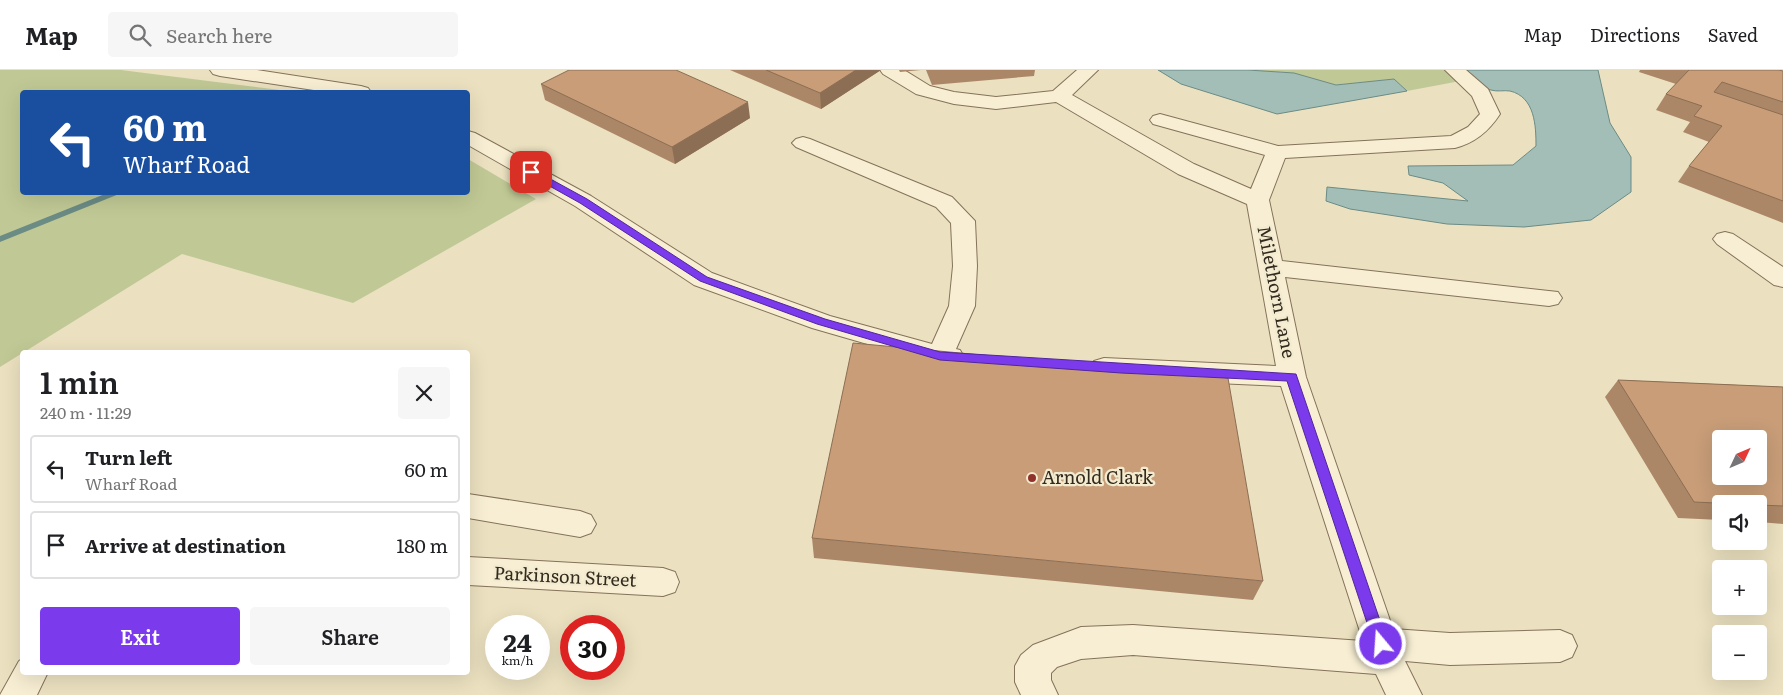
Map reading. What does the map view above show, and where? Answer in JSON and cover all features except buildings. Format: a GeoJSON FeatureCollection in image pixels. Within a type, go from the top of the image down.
{"type":"FeatureCollection","features":[{"type":"Feature","properties":{"kind":"street"},"geometry":{"type":"LineString","coordinates":[[220,70],[348,90]]}},
{"type":"Feature","properties":{"kind":"street"},"geometry":{"type":"LineString","coordinates":[[890,70],[923,90],[954,98],[996,103],[1060,96],[1088,70]]}},
{"type":"Feature","properties":{"kind":"street"},"geometry":{"type":"LineString","coordinates":[[1160,120],[1277,152],[1455,142],[1470,136],[1483,126],[1490,114],[1481,93],[1456,70]]}},
{"type":"Feature","properties":{"kind":"street"},"geometry":{"type":"LineString","coordinates":[[1060,96],[1186,169],[1258,200],[1277,152]]}},
{"type":"Feature","properties":{"kind":"street"},"geometry":{"type":"LineString","coordinates":[[470,138],[583,201],[703,279],[821,322],[940,356],[978,359]]}},
{"type":"Feature","properties":{"kind":"street"},"geometry":{"type":"LineString","coordinates":[[803,143],[944,202],[962,221],[965,266],[962,306],[940,356]]}},
{"type":"Feature","properties":{"kind":"street","name":"Milethorn Lane"},"geometry":{"type":"LineString","coordinates":[[1258,200],[1292,377],[1383,652],[1404,695]]}},
{"type":"Feature","properties":{"kind":"street"},"geometry":{"type":"LineString","coordinates":[[1725,239],[1783,279]]}},
{"type":"Feature","properties":{"kind":"street"},"geometry":{"type":"LineString","coordinates":[[1271,268],[1549,298]]}},
{"type":"Feature","properties":{"kind":"street"},"geometry":{"type":"LineString","coordinates":[[1083,366],[1292,377]]}},
{"type":"Feature","properties":{"kind":"street"},"geometry":{"type":"LineString","coordinates":[[470,506],[580,524]]}},
{"type":"Feature","properties":{"kind":"street","name":"Parkinson Street"},"geometry":{"type":"LineString","coordinates":[[470,571],[663,582]]}},
{"type":"Feature","properties":{"kind":"street"},"geometry":{"type":"LineString","coordinates":[[1040,695],[1033,682],[1033,666],[1045,656],[1081,643],[1133,640],[1383,652],[1560,646]]}},
{"type":"Feature","properties":{"kind":"street"},"geometry":{"type":"LineString","coordinates":[[18,695],[29,675]]}},
{"type":"Feature","properties":{"kind":"green space"},"geometry":{"type":"Polygon","coordinates":[[[0,70],[121,70],[280,90],[20,90],[20,195],[470,195],[470,160],[536,199],[353,303],[182,254],[27,350],[20,350],[20,355],[0,367],[0,70]]]}},
{"type":"Feature","properties":{"kind":"green space"},"geometry":{"type":"Polygon","coordinates":[[[1248,70],[1463,70],[1471,79],[1407,91],[1394,79],[1336,85],[1294,73],[1248,70]]]}},
{"type":"Feature","properties":{"kind":"water"},"geometry":{"type":"Polygon","coordinates":[[[1158,70],[1248,70],[1294,73],[1336,85],[1394,79],[1407,91],[1277,114],[1181,84],[1158,70]]]}},
{"type":"Feature","properties":{"kind":"water"},"geometry":{"type":"Polygon","coordinates":[[[1463,70],[1598,70],[1610,123],[1631,157],[1631,192],[1591,220],[1524,227],[1447,224],[1350,209],[1326,201],[1327,187],[1468,201],[1443,183],[1409,175],[1408,166],[1513,165],[1536,146],[1534,121],[1525,99],[1510,91],[1487,89],[1479,85],[1463,70]]]}},
{"type":"Feature","properties":{"kind":"waterway"},"geometry":{"type":"LineString","coordinates":[[0,239],[112,195]]}},
{"type":"Feature","properties":{"kind":"place","name":"Arnold Clark"},"geometry":{"type":"Point","coordinates":[1032,478]}},
{"type":"Feature","properties":{"kind":"route"},"geometry":{"type":"LineString","coordinates":[[531,172],[583,201],[703,279],[821,322],[940,356],[1121,369],[1292,377],[1381,644]]}}]}
